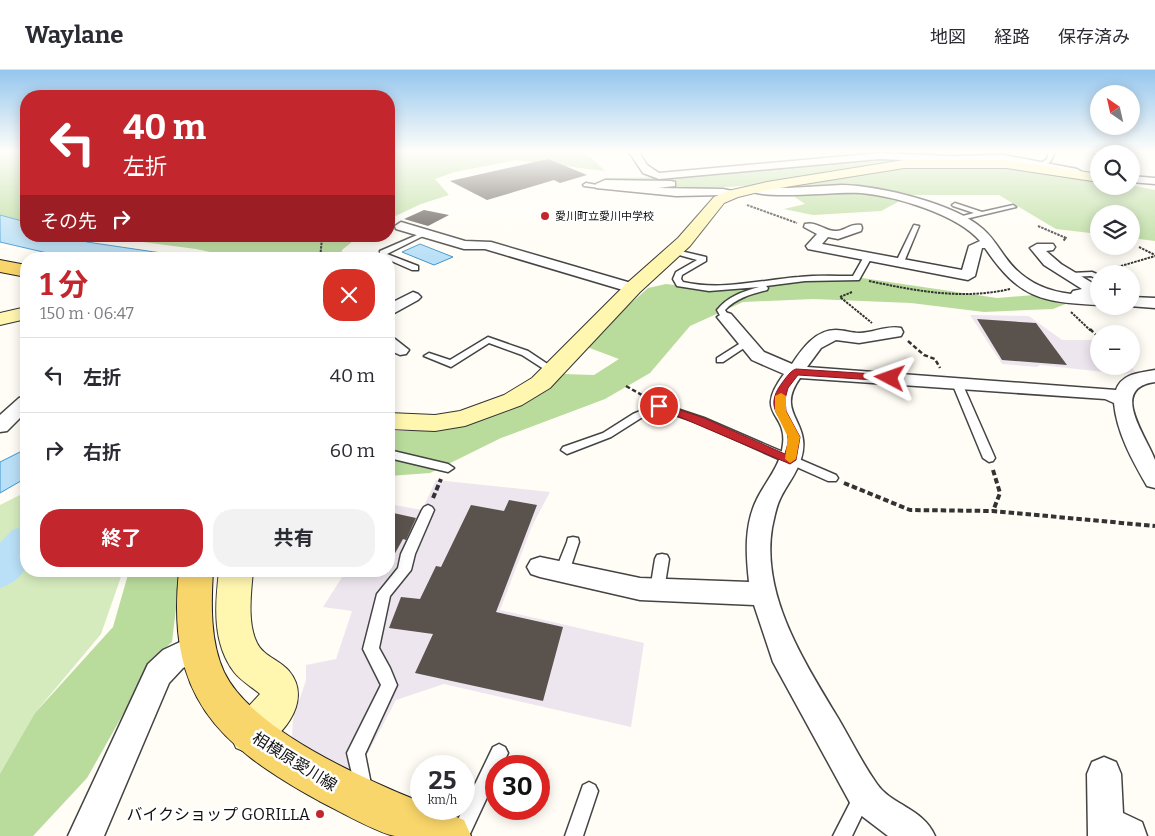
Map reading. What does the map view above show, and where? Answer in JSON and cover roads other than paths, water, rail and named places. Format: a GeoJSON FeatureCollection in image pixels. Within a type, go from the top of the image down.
{"type":"FeatureCollection","features":[{"type":"Feature","properties":{"kind":"main road","name":"相模原愛川線"},"geometry":{"type":"LineString","coordinates":[[195,577],[193,604],[197,647],[213,690],[250,734],[316,778],[366,803],[448,836]]}},
{"type":"Feature","properties":{"kind":"street"},"geometry":{"type":"LineString","coordinates":[[619,188],[676,193],[723,192],[733,194]]}},
{"type":"Feature","properties":{"kind":"street"},"geometry":{"type":"LineString","coordinates":[[395,421],[434,423],[465,418],[513,400],[541,383],[633,288],[675,251],[702,223],[720,200],[753,188],[774,192],[832,188]]}},
{"type":"Feature","properties":{"kind":"street"},"geometry":{"type":"LineString","coordinates":[[852,188],[870,189],[892,194],[957,219],[972,227],[989,242],[1006,268],[1026,286],[1041,294],[1052,297],[1090,299]]}},
{"type":"Feature","properties":{"kind":"street"},"geometry":{"type":"LineString","coordinates":[[402,226],[464,245],[486,245],[633,288]]}},
{"type":"Feature","properties":{"kind":"street"},"geometry":{"type":"LineString","coordinates":[[810,228],[838,235],[856,228]]}},
{"type":"Feature","properties":{"kind":"street"},"geometry":{"type":"LineString","coordinates":[[825,232],[813,246],[870,255],[968,276],[976,246],[989,242]]}},
{"type":"Feature","properties":{"kind":"street"},"geometry":{"type":"LineString","coordinates":[[1048,247],[1038,248],[1042,258],[1095,292],[1052,297]]}},
{"type":"Feature","properties":{"kind":"street"},"geometry":{"type":"LineString","coordinates":[[395,308],[413,297]]}},
{"type":"Feature","properties":{"kind":"street"},"geometry":{"type":"LineString","coordinates":[[1140,302],[1155,303]]}},
{"type":"Feature","properties":{"kind":"street"},"geometry":{"type":"LineString","coordinates":[[0,319],[20,314]]}},
{"type":"Feature","properties":{"kind":"street"},"geometry":{"type":"LineString","coordinates":[[725,317],[758,356],[796,372],[1108,394],[1123,400]]}},
{"type":"Feature","properties":{"kind":"street"},"geometry":{"type":"LineString","coordinates":[[891,333],[859,338],[834,335],[815,344],[783,388],[780,399],[780,411],[794,437],[790,460],[767,501],[760,529],[758,553],[764,594],[783,653],[866,798],[917,836]]}},
{"type":"Feature","properties":{"kind":"street"},"geometry":{"type":"LineString","coordinates":[[1155,376],[1142,376],[1128,382],[1123,400],[1128,425],[1155,480]]}},
{"type":"Feature","properties":{"kind":"street"},"geometry":{"type":"LineString","coordinates":[[0,426],[20,408]]}},
{"type":"Feature","properties":{"kind":"street"},"geometry":{"type":"LineString","coordinates":[[551,569],[640,590],[764,594]]}},
{"type":"Feature","properties":{"kind":"street"},"geometry":{"type":"LineString","coordinates":[[236,577],[234,613],[239,645],[244,656],[261,673],[275,682],[280,690],[279,699],[272,714],[250,734]]}},
{"type":"Feature","properties":{"kind":"street"},"geometry":{"type":"LineString","coordinates":[[86,836],[158,674],[173,659],[197,647]]}},
{"type":"Feature","properties":{"kind":"street"},"geometry":{"type":"LineString","coordinates":[[1104,774],[1114,832]]}},
{"type":"Feature","properties":{"kind":"lane"},"geometry":{"type":"LineString","coordinates":[[955,205],[980,214]]}},
{"type":"Feature","properties":{"kind":"lane"},"geometry":{"type":"LineString","coordinates":[[957,219],[1013,207]]}},
{"type":"Feature","properties":{"kind":"lane"},"geometry":{"type":"LineString","coordinates":[[900,262],[916,226]]}},
{"type":"Feature","properties":{"kind":"lane"},"geometry":{"type":"LineString","coordinates":[[385,252],[426,233]]}},
{"type":"Feature","properties":{"kind":"lane"},"geometry":{"type":"LineString","coordinates":[[675,251],[703,259],[679,274],[680,284],[718,288],[819,277],[856,278],[870,255]]}},
{"type":"Feature","properties":{"kind":"lane"},"geometry":{"type":"LineString","coordinates":[[395,260],[415,268]]}},
{"type":"Feature","properties":{"kind":"lane"},"geometry":{"type":"LineString","coordinates":[[1071,275],[1090,276]]}},
{"type":"Feature","properties":{"kind":"lane"},"geometry":{"type":"LineString","coordinates":[[725,317],[721,310],[727,302],[776,282]]}},
{"type":"Feature","properties":{"kind":"lane"},"geometry":{"type":"LineString","coordinates":[[429,356],[451,366],[488,340],[525,353],[553,371]]}},
{"type":"Feature","properties":{"kind":"lane"},"geometry":{"type":"LineString","coordinates":[[720,360],[746,342]]}},
{"type":"Feature","properties":{"kind":"lane"},"geometry":{"type":"LineString","coordinates":[[952,383],[989,458]]}},
{"type":"Feature","properties":{"kind":"lane"},"geometry":{"type":"LineString","coordinates":[[567,450],[607,435],[637,416],[659,406],[700,420],[832,478]]}},
{"type":"Feature","properties":{"kind":"lane"},"geometry":{"type":"LineString","coordinates":[[395,455],[448,468]]}},
{"type":"Feature","properties":{"kind":"lane"},"geometry":{"type":"LineString","coordinates":[[366,803],[356,753],[389,685],[385,673],[371,649],[374,628],[384,594],[404,570],[408,554],[428,510]]}},
{"type":"Feature","properties":{"kind":"lane"},"geometry":{"type":"LineString","coordinates":[[551,569],[573,542]]}},
{"type":"Feature","properties":{"kind":"lane"},"geometry":{"type":"LineString","coordinates":[[657,590],[662,559]]}},
{"type":"Feature","properties":{"kind":"lane"},"geometry":{"type":"LineString","coordinates":[[459,836],[499,753]]}},
{"type":"Feature","properties":{"kind":"lane"},"geometry":{"type":"LineString","coordinates":[[574,836],[589,791]]}},
{"type":"Feature","properties":{"kind":"lane"},"geometry":{"type":"LineString","coordinates":[[842,836],[859,803],[866,798]]}},
{"type":"Feature","properties":{"kind":"water"},"geometry":{"type":"Polygon","coordinates":[[[0,215],[20,220],[20,242],[87,242],[155,252],[43,252],[0,242],[0,215]]]}},
{"type":"Feature","properties":{"kind":"water"},"geometry":{"type":"Polygon","coordinates":[[[420,244],[453,257],[434,265],[402,252],[420,244]]]}},
{"type":"Feature","properties":{"kind":"water"},"geometry":{"type":"Polygon","coordinates":[[[20,452],[20,481],[0,493],[0,462],[20,452]]]}},
{"type":"Feature","properties":{"kind":"waterway"},"geometry":{"type":"LineString","coordinates":[[0,571],[20,548]]}},
{"type":"Feature","properties":{"kind":"place","name":"愛川町立愛川中学校"},"geometry":{"type":"Point","coordinates":[545,216]}},
{"type":"Feature","properties":{"kind":"place","name":"バイクショップ GORILLA"},"geometry":{"type":"Point","coordinates":[320,814]}}]}
